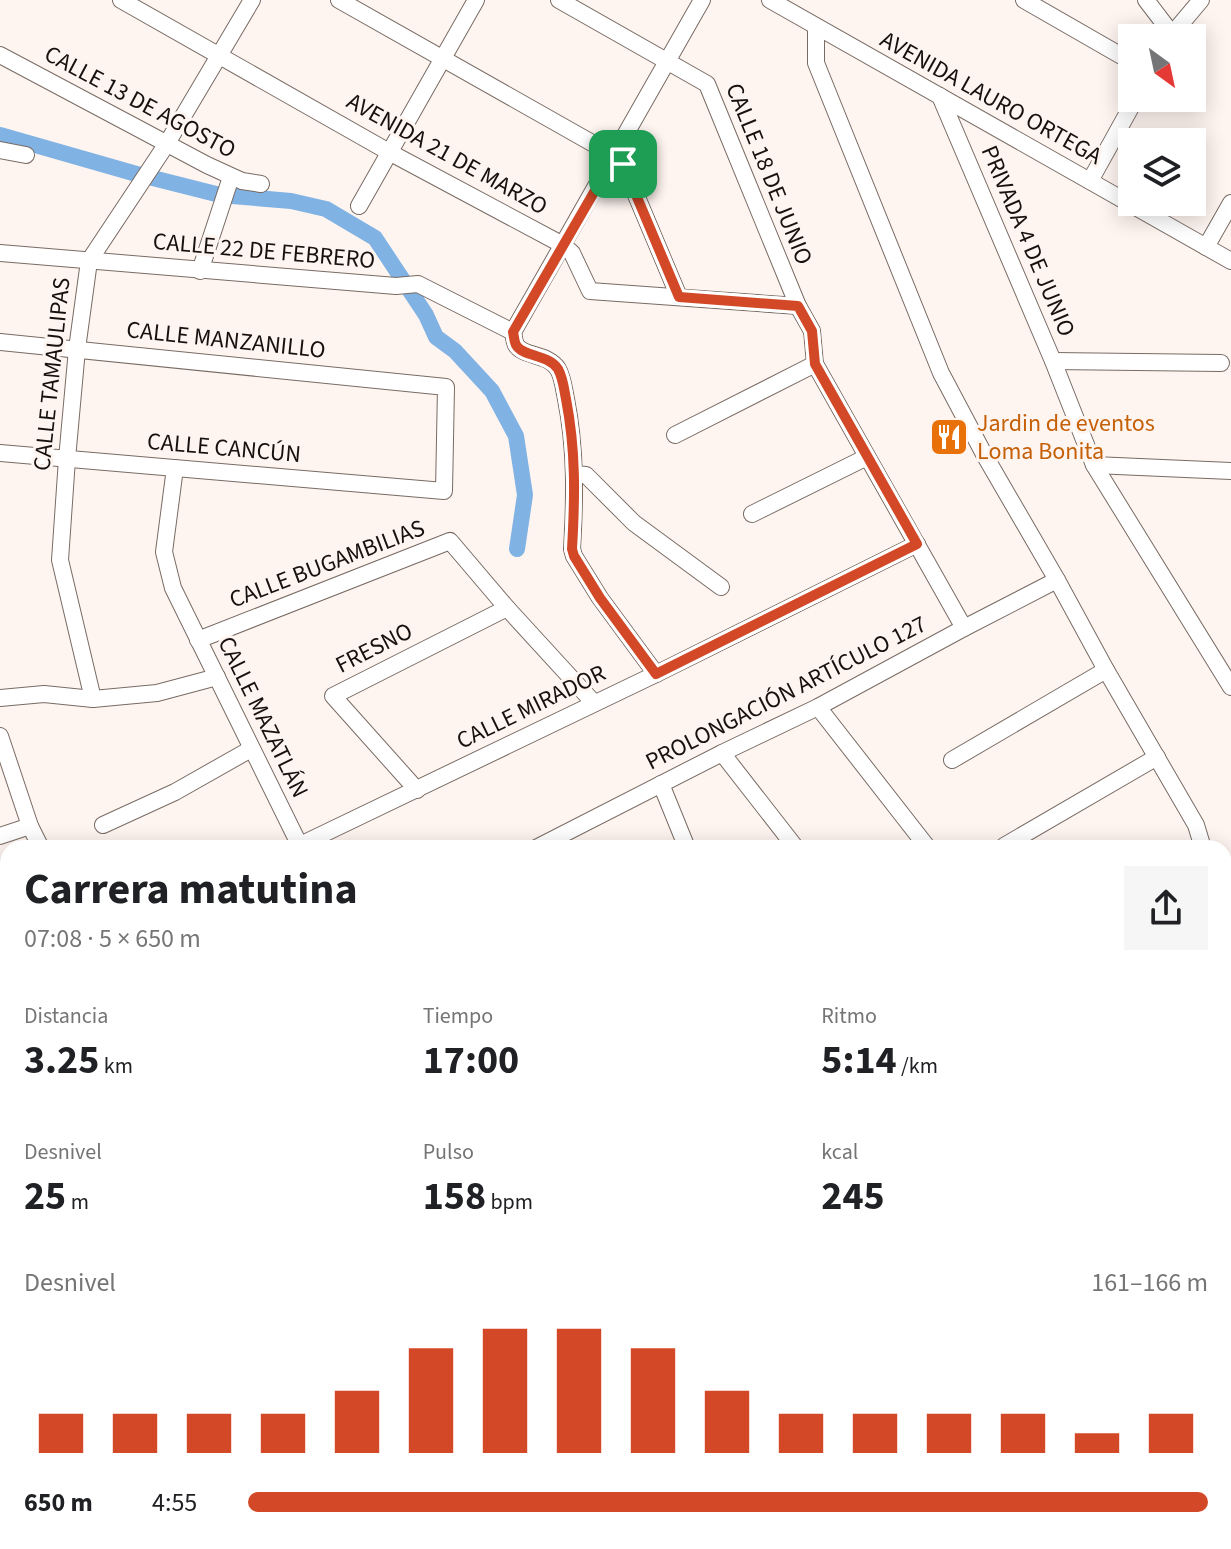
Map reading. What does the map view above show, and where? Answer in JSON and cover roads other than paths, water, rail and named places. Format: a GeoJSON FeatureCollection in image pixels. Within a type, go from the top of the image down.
{"type":"FeatureCollection","features":[{"type":"Feature","properties":{"kind":"street","name":"AVENIDA 21 DE MARZO"},"geometry":{"type":"LineString","coordinates":[[121,0],[389,152],[563,245],[572,253],[590,291],[798,306]]}},
{"type":"Feature","properties":{"kind":"street","name":"CALLE TAMAULIPAS"},"geometry":{"type":"LineString","coordinates":[[93,699],[60,560],[77,349],[89,261],[166,145],[252,0]]}},
{"type":"Feature","properties":{"kind":"street"},"geometry":{"type":"LineString","coordinates":[[339,0],[615,156],[623,164],[679,297]]}},
{"type":"Feature","properties":{"kind":"street"},"geometry":{"type":"LineString","coordinates":[[359,206],[476,0]]}},
{"type":"Feature","properties":{"kind":"street","name":"CALLE 18 DE JUNIO"},"geometry":{"type":"LineString","coordinates":[[559,0],[707,84],[798,306],[812,331],[815,364]]}},
{"type":"Feature","properties":{"kind":"street"},"geometry":{"type":"LineString","coordinates":[[513,332],[702,0]]}},
{"type":"Feature","properties":{"kind":"street","name":"AVENIDA LAURO ORTEGA"},"geometry":{"type":"LineString","coordinates":[[770,0],[1231,261]]}},
{"type":"Feature","properties":{"kind":"street"},"geometry":{"type":"LineString","coordinates":[[1024,0],[1118,54]]}},
{"type":"Feature","properties":{"kind":"street"},"geometry":{"type":"LineString","coordinates":[[1146,0],[1162,24]]}},
{"type":"Feature","properties":{"kind":"street"},"geometry":{"type":"LineString","coordinates":[[1180,24],[1199,2]]}},
{"type":"Feature","properties":{"kind":"street"},"geometry":{"type":"LineString","coordinates":[[816,27],[816,63],[941,373],[985,456],[1196,825],[1201,840]]}},
{"type":"Feature","properties":{"kind":"street","name":"CALLE 13 DE AGOSTO"},"geometry":{"type":"LineString","coordinates":[[0,55],[166,145],[231,177],[261,184]]}},
{"type":"Feature","properties":{"kind":"street","name":"PRIVADA 4 DE JUNIO"},"geometry":{"type":"LineString","coordinates":[[940,96],[1094,465],[1230,681]]}},
{"type":"Feature","properties":{"kind":"street"},"geometry":{"type":"LineString","coordinates":[[1090,181],[1128,112]]}},
{"type":"Feature","properties":{"kind":"street"},"geometry":{"type":"LineString","coordinates":[[0,150],[26,155]]}},
{"type":"Feature","properties":{"kind":"street"},"geometry":{"type":"LineString","coordinates":[[200,271],[231,177]]}},
{"type":"Feature","properties":{"kind":"street"},"geometry":{"type":"LineString","coordinates":[[1206,247],[1231,203]]}},
{"type":"Feature","properties":{"kind":"street","name":"CALLE 22 DE FEBRERO"},"geometry":{"type":"LineString","coordinates":[[0,253],[396,286],[418,284],[513,332],[521,350],[548,359],[562,379],[571,425],[575,474],[574,556],[600,598],[656,674]]}},
{"type":"Feature","properties":{"kind":"street","name":"CALLE MANZANILLO"},"geometry":{"type":"LineString","coordinates":[[0,342],[446,387],[444,491]]}},
{"type":"Feature","properties":{"kind":"street"},"geometry":{"type":"LineString","coordinates":[[1053,361],[1221,363]]}},
{"type":"Feature","properties":{"kind":"street"},"geometry":{"type":"LineString","coordinates":[[675,435],[815,364],[964,628]]}},
{"type":"Feature","properties":{"kind":"street","name":"CALLE CANCÚN"},"geometry":{"type":"LineString","coordinates":[[0,453],[444,491]]}},
{"type":"Feature","properties":{"kind":"street"},"geometry":{"type":"LineString","coordinates":[[752,514],[867,457]]}},
{"type":"Feature","properties":{"kind":"street"},"geometry":{"type":"LineString","coordinates":[[1094,465],[1228,475]]}},
{"type":"Feature","properties":{"kind":"street","name":"CALLE MAZATLÁN"},"geometry":{"type":"LineString","coordinates":[[175,468],[164,552],[173,588],[295,840]]}},
{"type":"Feature","properties":{"kind":"street"},"geometry":{"type":"LineString","coordinates":[[575,474],[586,475],[634,523],[721,587]]}},
{"type":"Feature","properties":{"kind":"street","name":"CALLE BUGAMBILIAS"},"geometry":{"type":"LineString","coordinates":[[198,640],[450,541],[594,703]]}},
{"type":"Feature","properties":{"kind":"street","name":"CALLE MIRADOR"},"geometry":{"type":"LineString","coordinates":[[313,840],[917,544]]}},
{"type":"Feature","properties":{"kind":"street","name":"PROLONGACIÓN ARTÍCULO 127"},"geometry":{"type":"LineString","coordinates":[[552,840],[818,707],[1057,580]]}},
{"type":"Feature","properties":{"kind":"street","name":"FRESNO"},"geometry":{"type":"LineString","coordinates":[[417,790],[333,696],[507,608]]}},
{"type":"Feature","properties":{"kind":"street"},"geometry":{"type":"LineString","coordinates":[[952,760],[1106,670]]}},
{"type":"Feature","properties":{"kind":"street"},"geometry":{"type":"LineString","coordinates":[[0,698],[44,694],[93,699],[157,693],[217,677]]}},
{"type":"Feature","properties":{"kind":"street"},"geometry":{"type":"LineString","coordinates":[[818,707],[922,840]]}},
{"type":"Feature","properties":{"kind":"street"},"geometry":{"type":"LineString","coordinates":[[0,736],[37,840]]}},
{"type":"Feature","properties":{"kind":"street"},"geometry":{"type":"LineString","coordinates":[[103,825],[175,792],[251,749]]}},
{"type":"Feature","properties":{"kind":"street"},"geometry":{"type":"LineString","coordinates":[[722,753],[790,840]]}},
{"type":"Feature","properties":{"kind":"street"},"geometry":{"type":"LineString","coordinates":[[1014,840],[1157,757]]}},
{"type":"Feature","properties":{"kind":"street"},"geometry":{"type":"LineString","coordinates":[[661,784],[684,840]]}},
{"type":"Feature","properties":{"kind":"street"},"geometry":{"type":"LineString","coordinates":[[0,836],[30,826]]}},
{"type":"Feature","properties":{"kind":"waterway"},"geometry":{"type":"LineString","coordinates":[[0,135],[220,195],[291,201],[326,209],[375,238],[426,315],[436,337],[455,351],[492,391],[516,436],[525,495],[517,549]]}},
{"type":"Feature","properties":{"kind":"place","name":"Jardin de eventos Loma Bonita"},"geometry":{"type":"Point","coordinates":[949,437]}}]}
